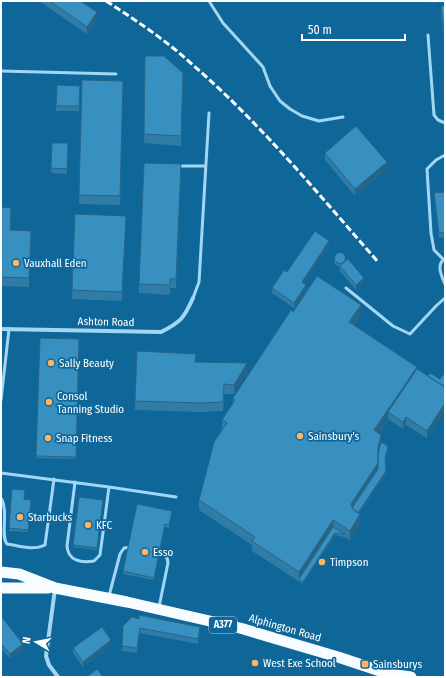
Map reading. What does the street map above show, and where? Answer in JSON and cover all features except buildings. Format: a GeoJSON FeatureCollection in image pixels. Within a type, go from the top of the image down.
{"type":"FeatureCollection","features":[{"type":"Feature","properties":{"kind":"highway","name":"Alphington Road"},"geometry":{"type":"LineString","coordinates":[[1,572],[18,574],[55,588],[240,628],[338,656],[391,675],[410,677]]}},
{"type":"Feature","properties":{"kind":"highway","name":"Alphington Road"},"geometry":{"type":"LineString","coordinates":[[1,588],[55,588]]}},
{"type":"Feature","properties":{"kind":"street","name":"Ashton Road"},"geometry":{"type":"LineString","coordinates":[[1,329],[161,332],[177,324],[193,298]]}},
{"type":"Feature","properties":{"kind":"street"},"geometry":{"type":"LineString","coordinates":[[55,588],[46,656],[49,665],[58,677]]}},
{"type":"Feature","properties":{"kind":"lane"},"geometry":{"type":"LineString","coordinates":[[209,1],[223,23],[263,67],[270,86],[280,101],[302,116],[319,121],[343,117]]}},
{"type":"Feature","properties":{"kind":"lane"},"geometry":{"type":"LineString","coordinates":[[428,35],[434,115],[438,120],[445,123]]}},
{"type":"Feature","properties":{"kind":"lane"},"geometry":{"type":"LineString","coordinates":[[1,71],[116,74]]}},
{"type":"Feature","properties":{"kind":"lane"},"geometry":{"type":"LineString","coordinates":[[193,298],[199,282],[209,113]]}},
{"type":"Feature","properties":{"kind":"lane"},"geometry":{"type":"LineString","coordinates":[[445,155],[436,160],[427,169],[431,233],[434,250],[444,259],[440,263],[439,269],[445,284]]}},
{"type":"Feature","properties":{"kind":"lane"},"geometry":{"type":"LineString","coordinates":[[177,166],[205,166]]}},
{"type":"Feature","properties":{"kind":"lane"},"geometry":{"type":"LineString","coordinates":[[346,288],[393,326],[410,334],[445,298]]}},
{"type":"Feature","properties":{"kind":"lane"},"geometry":{"type":"LineString","coordinates":[[1,400],[2,379],[9,329]]}},
{"type":"Feature","properties":{"kind":"lane"},"geometry":{"type":"LineString","coordinates":[[1,473],[54,479],[176,497]]}},
{"type":"Feature","properties":{"kind":"lane"},"geometry":{"type":"LineString","coordinates":[[1,498],[4,504],[1,535],[4,542],[7,544],[39,548],[45,545],[54,479]]}},
{"type":"Feature","properties":{"kind":"lane"},"geometry":{"type":"LineString","coordinates":[[75,482],[67,546],[68,552],[76,561],[94,561],[100,555],[109,487]]}},
{"type":"Feature","properties":{"kind":"lane"},"geometry":{"type":"LineString","coordinates":[[109,599],[121,551],[128,547],[139,548]]}},
{"type":"Feature","properties":{"kind":"lane"},"geometry":{"type":"LineString","coordinates":[[154,552],[166,555],[168,559],[158,610]]}},
{"type":"Feature","properties":{"kind":"railway"},"geometry":{"type":"LineString","coordinates":[[106,1],[184,57],[243,112],[290,162],[379,263]]}},
{"type":"Feature","properties":{"kind":"place","name":"Vauxhall Eden"},"geometry":{"type":"Point","coordinates":[16,263]}},
{"type":"Feature","properties":{"kind":"place","name":"Sally Beauty"},"geometry":{"type":"Point","coordinates":[51,363]}},
{"type":"Feature","properties":{"kind":"place","name":"Consol Tanning Studio"},"geometry":{"type":"Point","coordinates":[49,402]}},
{"type":"Feature","properties":{"kind":"place","name":"Sainsbury's"},"geometry":{"type":"Point","coordinates":[300,436]}},
{"type":"Feature","properties":{"kind":"place","name":"Snap Fitness"},"geometry":{"type":"Point","coordinates":[48,438]}},
{"type":"Feature","properties":{"kind":"place","name":"Starbucks"},"geometry":{"type":"Point","coordinates":[20,517]}},
{"type":"Feature","properties":{"kind":"place","name":"KFC"},"geometry":{"type":"Point","coordinates":[88,525]}},
{"type":"Feature","properties":{"kind":"place","name":"Esso"},"geometry":{"type":"Point","coordinates":[145,552]}},
{"type":"Feature","properties":{"kind":"place","name":"Timpson"},"geometry":{"type":"Point","coordinates":[322,562]}},
{"type":"Feature","properties":{"kind":"place","name":"West Exe School"},"geometry":{"type":"Point","coordinates":[255,663]}},
{"type":"Feature","properties":{"kind":"place","name":"Sainsburys"},"geometry":{"type":"Point","coordinates":[365,664]}}]}
